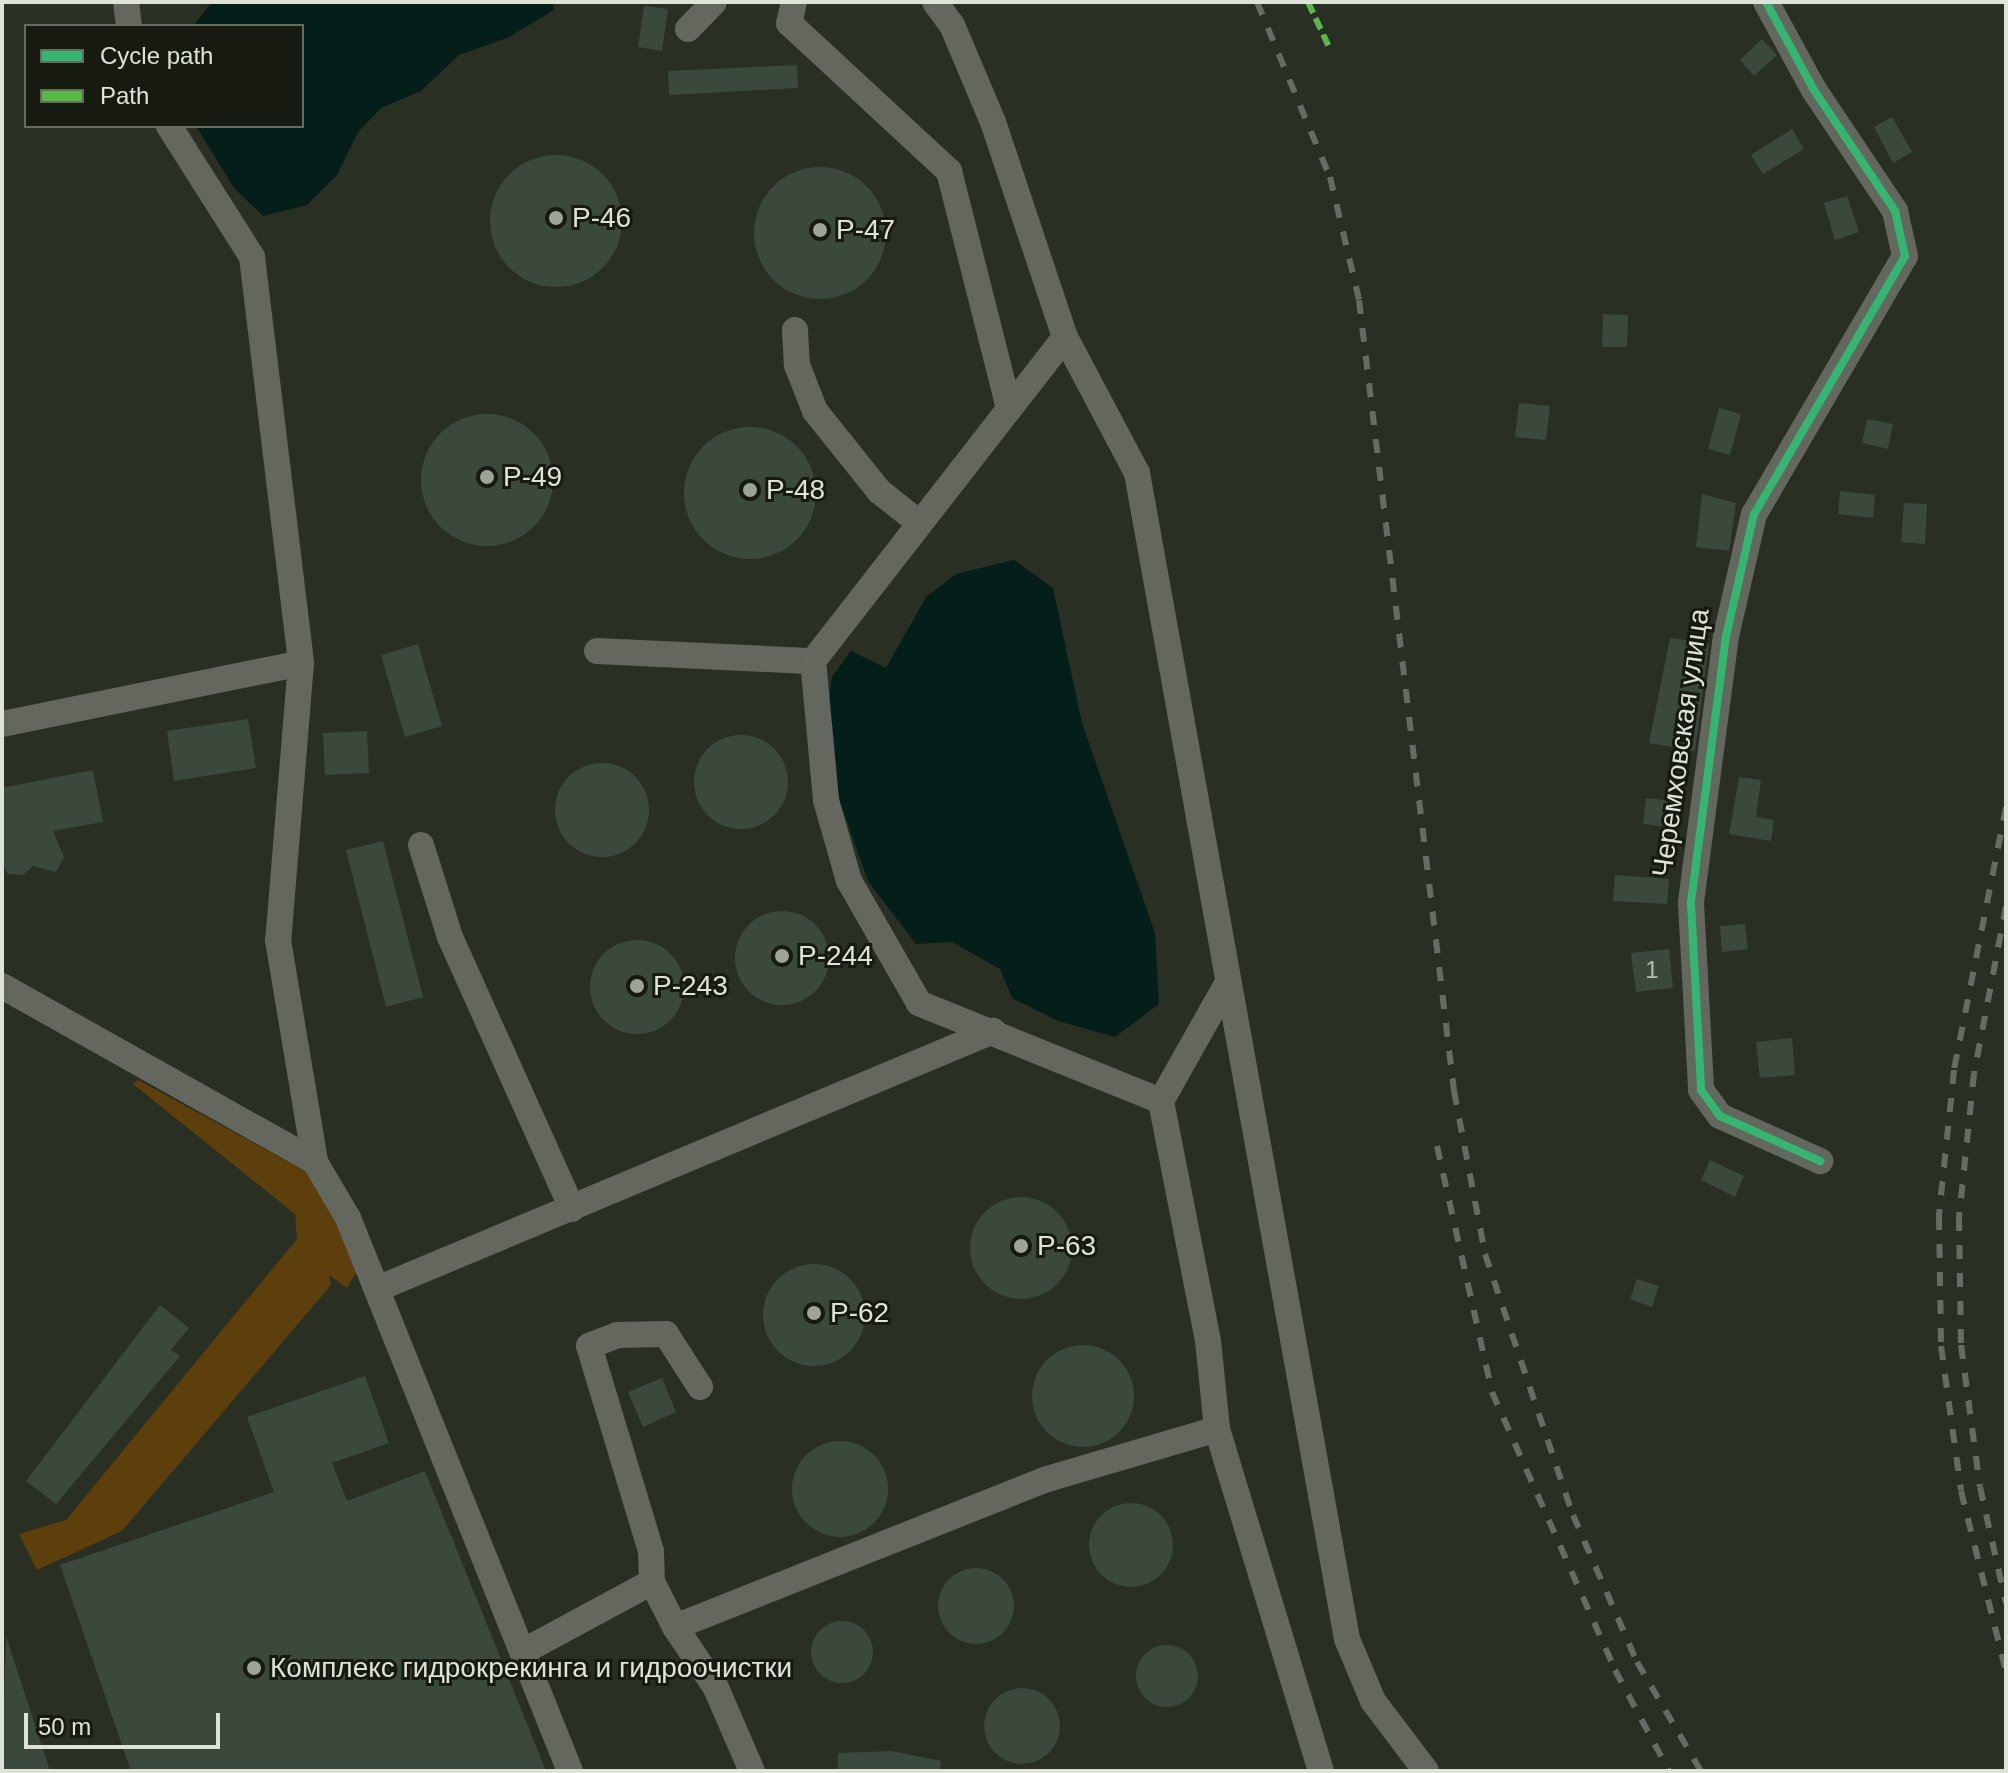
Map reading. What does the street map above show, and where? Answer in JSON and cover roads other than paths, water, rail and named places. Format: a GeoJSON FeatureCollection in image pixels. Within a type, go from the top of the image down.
{"type":"FeatureCollection","features":[{"type":"Feature","properties":{"kind":"street"},"geometry":{"type":"LineString","coordinates":[[126,2],[129,24]]}},
{"type":"Feature","properties":{"kind":"street"},"geometry":{"type":"LineString","coordinates":[[688,29],[714,2]]}},
{"type":"Feature","properties":{"kind":"street"},"geometry":{"type":"LineString","coordinates":[[794,2],[789,23],[949,171],[1009,408]]}},
{"type":"Feature","properties":{"kind":"street"},"geometry":{"type":"LineString","coordinates":[[935,2],[952,25],[993,122],[1065,337],[1137,473],[1347,1639],[1373,1701],[1426,1771]]}},
{"type":"Feature","properties":{"kind":"street","name":"Черемховская улица"},"geometry":{"type":"LineString","coordinates":[[1766,2],[1814,90],[1895,211],[1905,256],[1882,302],[1754,514],[1723,650],[1691,903],[1701,1090],[1720,1116],[1820,1161]]}},
{"type":"Feature","properties":{"kind":"street"},"geometry":{"type":"LineString","coordinates":[[170,128],[252,257],[301,663],[278,940],[315,1162],[348,1218],[526,1650],[570,1771]]}},
{"type":"Feature","properties":{"kind":"street"},"geometry":{"type":"LineString","coordinates":[[795,330],[797,365],[815,411],[879,491],[918,522]]}},
{"type":"Feature","properties":{"kind":"street"},"geometry":{"type":"LineString","coordinates":[[1065,337],[918,522],[813,661],[826,800],[849,881],[919,1003],[1161,1101]]}},
{"type":"Feature","properties":{"kind":"street"},"geometry":{"type":"LineString","coordinates":[[597,651],[813,661]]}},
{"type":"Feature","properties":{"kind":"street"},"geometry":{"type":"LineString","coordinates":[[2,724],[301,663]]}},
{"type":"Feature","properties":{"kind":"street"},"geometry":{"type":"LineString","coordinates":[[421,845],[450,937],[572,1209]]}},
{"type":"Feature","properties":{"kind":"street"},"geometry":{"type":"LineString","coordinates":[[1227,984],[1161,1101],[1208,1341],[1217,1429],[1321,1771]]}},
{"type":"Feature","properties":{"kind":"street"},"geometry":{"type":"LineString","coordinates":[[2,986],[315,1162]]}},
{"type":"Feature","properties":{"kind":"street"},"geometry":{"type":"LineString","coordinates":[[377,1289],[993,1031]]}},
{"type":"Feature","properties":{"kind":"street"},"geometry":{"type":"LineString","coordinates":[[700,1387],[666,1334],[617,1335],[589,1346],[651,1551],[652,1582],[675,1627],[716,1688],[752,1771]]}},
{"type":"Feature","properties":{"kind":"street"},"geometry":{"type":"LineString","coordinates":[[675,1627],[1044,1480],[1217,1429]]}},
{"type":"Feature","properties":{"kind":"street"},"geometry":{"type":"LineString","coordinates":[[526,1650],[652,1582]]}},
{"type":"Feature","properties":{"kind":"water"},"geometry":{"type":"Polygon","coordinates":[[[212,2],[553,2],[554,10],[507,38],[459,55],[421,91],[381,108],[358,132],[337,175],[307,205],[263,216],[234,188],[197,128],[304,128],[304,24],[195,24],[212,2]]]}},
{"type":"Feature","properties":{"kind":"water"},"geometry":{"type":"Polygon","coordinates":[[[1014,560],[1053,588],[1082,723],[1155,933],[1159,1004],[1115,1037],[1058,1021],[1012,998],[1000,969],[952,942],[916,944],[868,881],[840,802],[826,722],[832,677],[851,651],[886,668],[926,597],[956,574],[1014,560]]]}},
{"type":"Feature","properties":{"kind":"railway"},"geometry":{"type":"LineString","coordinates":[[1257,2],[1330,177],[1359,300],[1454,1091],[1485,1254],[1573,1515],[1637,1662],[1701,1771]]}},
{"type":"Feature","properties":{"kind":"railway"},"geometry":{"type":"LineString","coordinates":[[2006,807],[1954,1070],[1939,1216],[1941,1346],[1961,1491],[2006,1671]]}},
{"type":"Feature","properties":{"kind":"railway"},"geometry":{"type":"LineString","coordinates":[[2006,906],[1974,1073],[1959,1217],[1961,1345],[1980,1487],[2006,1603]]}},
{"type":"Feature","properties":{"kind":"railway"},"geometry":{"type":"LineString","coordinates":[[1437,1146],[1492,1392],[1615,1670],[1669,1771]]}},
{"type":"Feature","properties":{"kind":"place","name":"Р-46"},"geometry":{"type":"Point","coordinates":[556,218]}},
{"type":"Feature","properties":{"kind":"place","name":"Р-47"},"geometry":{"type":"Point","coordinates":[820,230]}},
{"type":"Feature","properties":{"kind":"place","name":"Р-49"},"geometry":{"type":"Point","coordinates":[487,477]}},
{"type":"Feature","properties":{"kind":"place","name":"Р-48"},"geometry":{"type":"Point","coordinates":[750,490]}},
{"type":"Feature","properties":{"kind":"place","name":"Р-244"},"geometry":{"type":"Point","coordinates":[782,956]}},
{"type":"Feature","properties":{"kind":"place","name":"Р-243"},"geometry":{"type":"Point","coordinates":[637,986]}},
{"type":"Feature","properties":{"kind":"place","name":"Р-63"},"geometry":{"type":"Point","coordinates":[1021,1246]}},
{"type":"Feature","properties":{"kind":"place","name":"Р-62"},"geometry":{"type":"Point","coordinates":[814,1313]}},
{"type":"Feature","properties":{"kind":"place","name":"Комплекс гидрокрекинга и гидроочистки"},"geometry":{"type":"Point","coordinates":[254,1668]}}]}
